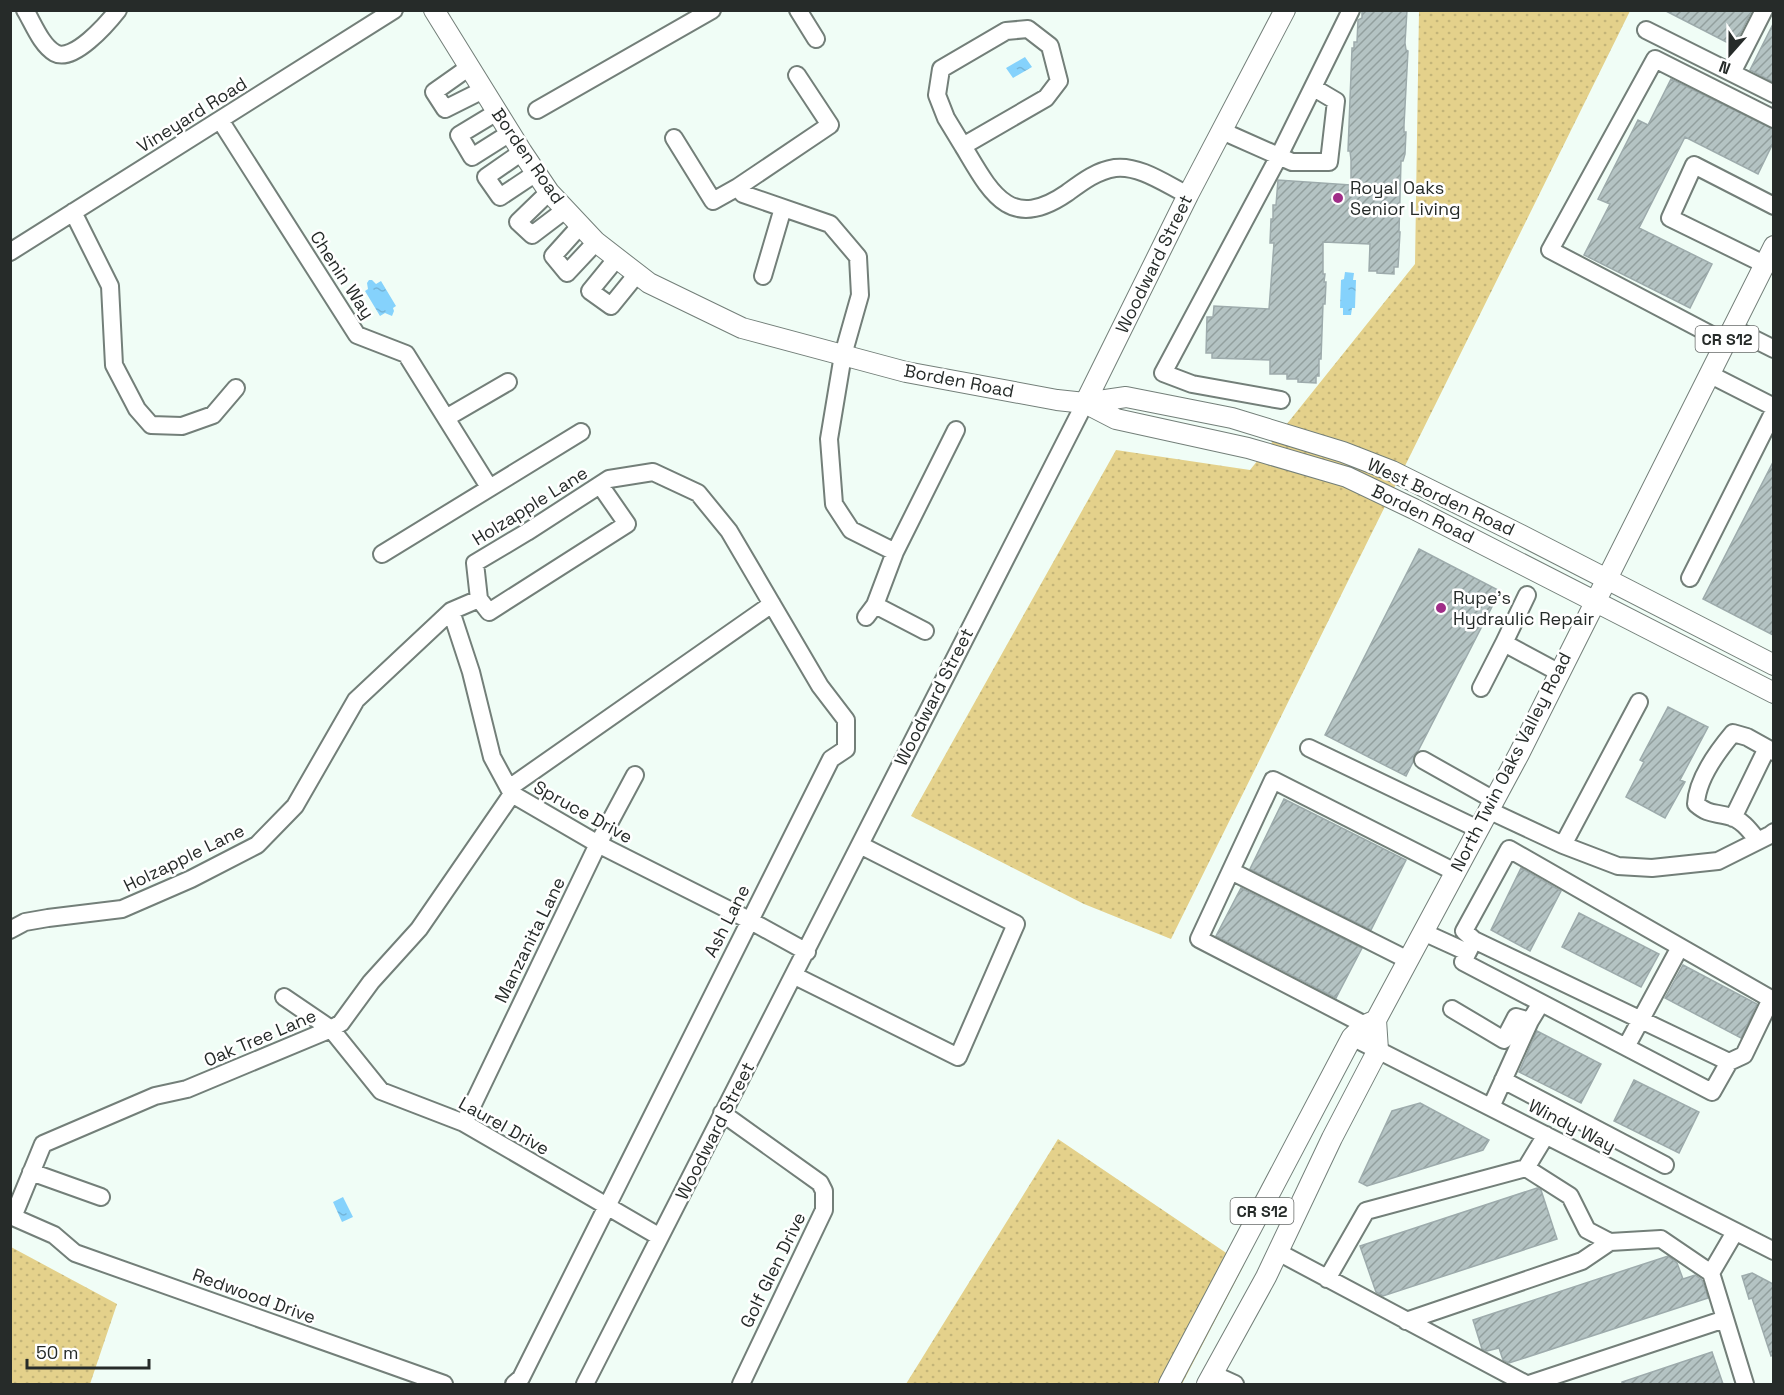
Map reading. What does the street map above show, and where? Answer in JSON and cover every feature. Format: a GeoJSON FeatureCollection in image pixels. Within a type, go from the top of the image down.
{"type":"FeatureCollection","features":[{"type":"Feature","properties":{"kind":"main road","name":"Borden Road"},"geometry":{"type":"LineString","coordinates":[[434,10],[468,68],[549,192],[596,242],[649,283],[742,328],[906,372],[1057,400],[1085,403],[1116,419],[1273,454],[1347,477],[1595,600]]}},
{"type":"Feature","properties":{"kind":"main road","name":"Woodward Street"},"geometry":{"type":"LineString","coordinates":[[1085,403],[1280,13]]}},
{"type":"Feature","properties":{"kind":"main road","name":"North Twin Oaks Valley Road"},"geometry":{"type":"LineString","coordinates":[[1170,1384],[1364,1027],[1408,960],[1491,805],[1773,246]]}},
{"type":"Feature","properties":{"kind":"main road","name":"West Borden Road"},"geometry":{"type":"LineString","coordinates":[[1085,403],[1126,397],[1232,418],[1343,452],[1392,471],[1606,578],[1773,666]]}},
{"type":"Feature","properties":{"kind":"main road"},"geometry":{"type":"LineString","coordinates":[[1595,600],[1773,693]]}},
{"type":"Feature","properties":{"kind":"main road"},"geometry":{"type":"LineString","coordinates":[[1364,1027],[1378,1050]]}},
{"type":"Feature","properties":{"kind":"main road","name":"CR S12"},"geometry":{"type":"LineString","coordinates":[[1210,1379],[1278,1252],[1332,1138],[1378,1050]]}},
{"type":"Feature","properties":{"kind":"street"},"geometry":{"type":"LineString","coordinates":[[24,10],[48,48],[57,54],[67,55],[100,32],[118,10]]}},
{"type":"Feature","properties":{"kind":"street","name":"Vineyard Road"},"geometry":{"type":"LineString","coordinates":[[10,252],[394,10]]}},
{"type":"Feature","properties":{"kind":"street"},"geometry":{"type":"LineString","coordinates":[[537,110],[712,10]]}},
{"type":"Feature","properties":{"kind":"street"},"geometry":{"type":"LineString","coordinates":[[798,10],[816,39]]}},
{"type":"Feature","properties":{"kind":"street"},"geometry":{"type":"LineString","coordinates":[[1281,400],[1192,384],[1163,373],[1279,156],[1351,10]]}},
{"type":"Feature","properties":{"kind":"street"},"geometry":{"type":"LineString","coordinates":[[1732,73],[1764,10]]}},
{"type":"Feature","properties":{"kind":"street"},"geometry":{"type":"LineString","coordinates":[[963,146],[1046,98],[1059,81],[1050,46],[1028,29],[1006,31],[940,69],[937,95],[946,118],[963,146],[990,190],[1004,202],[1017,207],[1039,208],[1049,205],[1094,174],[1117,168],[1138,170],[1188,195]]}},
{"type":"Feature","properties":{"kind":"street"},"geometry":{"type":"LineString","coordinates":[[1646,30],[1773,94]]}},
{"type":"Feature","properties":{"kind":"street"},"geometry":{"type":"LineString","coordinates":[[1773,119],[1655,59],[1550,250],[1729,335],[1773,349]]}},
{"type":"Feature","properties":{"kind":"street"},"geometry":{"type":"LineString","coordinates":[[468,68],[434,92],[445,109],[483,90]]}},
{"type":"Feature","properties":{"kind":"street"},"geometry":{"type":"LineString","coordinates":[[674,138],[714,201],[830,125],[797,75]]}},
{"type":"Feature","properties":{"kind":"street"},"geometry":{"type":"LineString","coordinates":[[1222,131],[1292,162],[1329,162],[1336,101],[1314,88]]}},
{"type":"Feature","properties":{"kind":"street"},"geometry":{"type":"LineString","coordinates":[[497,112],[459,135],[472,157],[510,133]]}},
{"type":"Feature","properties":{"kind":"street","name":"Chenin Way"},"geometry":{"type":"LineString","coordinates":[[220,120],[357,335],[406,354],[489,487]]}},
{"type":"Feature","properties":{"kind":"street"},"geometry":{"type":"LineString","coordinates":[[522,152],[486,177],[500,197],[536,173]]}},
{"type":"Feature","properties":{"kind":"street"},"geometry":{"type":"LineString","coordinates":[[1764,264],[1670,218],[1694,165],[1773,206]]}},
{"type":"Feature","properties":{"kind":"street"},"geometry":{"type":"LineString","coordinates":[[738,187],[743,194],[830,224],[858,257],[860,295],[843,355],[829,439],[834,504],[851,530],[895,552]]}},
{"type":"Feature","properties":{"kind":"street"},"geometry":{"type":"LineString","coordinates":[[549,192],[518,222],[532,235],[565,210]]}},
{"type":"Feature","properties":{"kind":"street"},"geometry":{"type":"LineString","coordinates":[[764,276],[783,208]]}},
{"type":"Feature","properties":{"kind":"street"},"geometry":{"type":"LineString","coordinates":[[73,212],[110,286],[114,365],[137,409],[151,425],[182,426],[213,414],[236,388]]}},
{"type":"Feature","properties":{"kind":"street"},"geometry":{"type":"LineString","coordinates":[[580,226],[553,256],[567,273],[596,242]]}},
{"type":"Feature","properties":{"kind":"street"},"geometry":{"type":"LineString","coordinates":[[617,258],[590,291],[611,306],[637,274]]}},
{"type":"Feature","properties":{"kind":"street"},"geometry":{"type":"LineString","coordinates":[[1689,578],[1773,409],[1709,374]]}},
{"type":"Feature","properties":{"kind":"street"},"geometry":{"type":"LineString","coordinates":[[446,418],[508,382]]}},
{"type":"Feature","properties":{"kind":"street","name":"Woodward Street"},"geometry":{"type":"LineString","coordinates":[[585,1384],[795,976],[1085,403]]}},
{"type":"Feature","properties":{"kind":"street"},"geometry":{"type":"LineString","coordinates":[[926,631],[870,611],[895,552],[956,430]]}},
{"type":"Feature","properties":{"kind":"street"},"geometry":{"type":"LineString","coordinates":[[382,554],[581,432]]}},
{"type":"Feature","properties":{"kind":"street","name":"Holzapple Lane"},"geometry":{"type":"LineString","coordinates":[[10,930],[26,922],[122,909],[191,879],[258,845],[295,806],[356,700],[452,611],[479,599],[475,563],[609,479],[653,472],[698,493]]}},
{"type":"Feature","properties":{"kind":"street"},"geometry":{"type":"LineString","coordinates":[[479,599],[489,612],[627,524],[600,485]]}},
{"type":"Feature","properties":{"kind":"street","name":"Ash Lane"},"geometry":{"type":"LineString","coordinates":[[514,1384],[520,1378],[608,1207],[831,759],[846,749],[846,720],[820,686],[729,531],[698,493]]}},
{"type":"Feature","properties":{"kind":"street"},"geometry":{"type":"LineString","coordinates":[[1481,688],[1527,595]]}},
{"type":"Feature","properties":{"kind":"street"},"geometry":{"type":"LineString","coordinates":[[511,791],[772,604]]}},
{"type":"Feature","properties":{"kind":"street","name":"Spruce Drive"},"geometry":{"type":"LineString","coordinates":[[452,611],[471,672],[492,757],[511,791],[598,844],[749,920],[807,952]]}},
{"type":"Feature","properties":{"kind":"street"},"geometry":{"type":"LineString","coordinates":[[1504,643],[1558,672]]}},
{"type":"Feature","properties":{"kind":"street"},"geometry":{"type":"LineString","coordinates":[[1563,845],[1639,702]]}},
{"type":"Feature","properties":{"kind":"street"},"geometry":{"type":"LineString","coordinates":[[1733,818],[1770,750],[1747,737],[1733,734],[1722,746],[1696,791],[1696,804],[1717,815],[1733,818],[1748,828],[1758,841]]}},
{"type":"Feature","properties":{"kind":"street"},"geometry":{"type":"LineString","coordinates":[[1309,748],[1478,829]]}},
{"type":"Feature","properties":{"kind":"street"},"geometry":{"type":"LineString","coordinates":[[1423,760],[1491,805],[1563,845],[1618,866],[1652,868],[1718,861],[1773,832]]}},
{"type":"Feature","properties":{"kind":"street","name":"Manzanita Lane"},"geometry":{"type":"LineString","coordinates":[[464,1123],[598,844],[635,775]]}},
{"type":"Feature","properties":{"kind":"street"},"geometry":{"type":"LineString","coordinates":[[1408,960],[1231,871],[1274,780],[1455,872]]}},
{"type":"Feature","properties":{"kind":"street","name":"Oak Tree Lane"},"geometry":{"type":"LineString","coordinates":[[54,1235],[13,1218],[43,1144],[154,1096],[187,1089],[341,1023],[371,982],[419,929],[511,791]]}},
{"type":"Feature","properties":{"kind":"street"},"geometry":{"type":"LineString","coordinates":[[795,976],[958,1058],[1016,924],[860,845]]}},
{"type":"Feature","properties":{"kind":"street"},"geometry":{"type":"LineString","coordinates":[[1509,849],[1771,999],[1744,1055],[1728,1062],[1712,1092],[1463,962],[1471,946],[1464,931],[1509,849]]}},
{"type":"Feature","properties":{"kind":"street","name":"Windy Way"},"geometry":{"type":"LineString","coordinates":[[1231,871],[1199,939],[1364,1027],[1378,1050],[1773,1251]]}},
{"type":"Feature","properties":{"kind":"street"},"geometry":{"type":"LineString","coordinates":[[1423,932],[1471,946],[1641,1020],[1728,1062]]}},
{"type":"Feature","properties":{"kind":"street"},"geometry":{"type":"LineString","coordinates":[[1626,1047],[1680,947]]}},
{"type":"Feature","properties":{"kind":"street","name":"Laurel Drive"},"geometry":{"type":"LineString","coordinates":[[284,997],[331,1029],[381,1091],[464,1123],[660,1237]]}},
{"type":"Feature","properties":{"kind":"street"},"geometry":{"type":"LineString","coordinates":[[1491,1107],[1541,1003]]}},
{"type":"Feature","properties":{"kind":"street"},"geometry":{"type":"LineString","coordinates":[[1452,1009],[1504,1040],[1516,1017],[1530,1022]]}},
{"type":"Feature","properties":{"kind":"street"},"geometry":{"type":"LineString","coordinates":[[1503,1080],[1665,1165]]}},
{"type":"Feature","properties":{"kind":"street","name":"Golf Glen Drive"},"geometry":{"type":"LineString","coordinates":[[723,1113],[820,1183],[824,1191],[824,1210],[741,1384]]}},
{"type":"Feature","properties":{"kind":"street"},"geometry":{"type":"LineString","coordinates":[[1574,1149],[1587,1124]]}},
{"type":"Feature","properties":{"kind":"street"},"geometry":{"type":"LineString","coordinates":[[1328,1279],[1366,1211],[1526,1168],[1546,1135]]}},
{"type":"Feature","properties":{"kind":"street"},"geometry":{"type":"LineString","coordinates":[[1526,1168],[1570,1196],[1587,1230],[1610,1242]]}},
{"type":"Feature","properties":{"kind":"street"},"geometry":{"type":"LineString","coordinates":[[31,1172],[100,1197]]}},
{"type":"Feature","properties":{"kind":"street"},"geometry":{"type":"LineString","coordinates":[[1711,1273],[1736,1232]]}},
{"type":"Feature","properties":{"kind":"street","name":"Redwood Drive"},"geometry":{"type":"LineString","coordinates":[[54,1235],[75,1253],[444,1384]]}},
{"type":"Feature","properties":{"kind":"street"},"geometry":{"type":"LineString","coordinates":[[1406,1321],[1582,1261],[1610,1242],[1661,1239],[1711,1273],[1745,1384]]}},
{"type":"Feature","properties":{"kind":"street"},"geometry":{"type":"LineString","coordinates":[[1278,1252],[1527,1384],[1725,1319]]}},
{"type":"Feature","properties":{"kind":"street"},"geometry":{"type":"LineString","coordinates":[[1210,1379],[1235,1384]]}},
{"type":"Feature","properties":{"kind":"shaded area"},"geometry":{"type":"Polygon","coordinates":[[[1419,11],[1630,11],[1171,939],[1084,904],[911,816],[1116,450],[1250,470],[1415,264],[1419,11]]]}},
{"type":"Feature","properties":{"kind":"shaded area"},"geometry":{"type":"Polygon","coordinates":[[[1058,1139],[1244,1265],[1182,1384],[906,1384],[1058,1139]]]}},
{"type":"Feature","properties":{"kind":"shaded area"},"geometry":{"type":"Polygon","coordinates":[[[11,1247],[117,1304],[90,1384],[11,1384],[11,1247]]]}},
{"type":"Feature","properties":{"kind":"water"},"geometry":{"type":"Polygon","coordinates":[[[1025,57],[1032,67],[1013,78],[1006,68],[1025,57]]]}},
{"type":"Feature","properties":{"kind":"water"},"geometry":{"type":"Polygon","coordinates":[[[1345,272],[1354,273],[1353,280],[1356,280],[1355,308],[1352,308],[1351,315],[1343,315],[1343,308],[1340,308],[1341,280],[1344,279],[1345,272]]]}},
{"type":"Feature","properties":{"kind":"water"},"geometry":{"type":"Polygon","coordinates":[[[369,280],[376,284],[381,281],[396,306],[393,308],[392,316],[385,313],[380,316],[365,291],[368,289],[369,280]]]}},
{"type":"Feature","properties":{"kind":"water"},"geometry":{"type":"Polygon","coordinates":[[[343,1197],[353,1217],[342,1222],[333,1202],[343,1197]]]}},
{"type":"Feature","properties":{"kind":"building","name":"Royal Oaks Senior Living"},"geometry":{"type":"Polygon","coordinates":[[[1362,10],[1407,10],[1405,43],[1408,51],[1404,125],[1404,132],[1406,132],[1405,154],[1401,161],[1398,267],[1394,267],[1394,274],[1369,271],[1370,244],[1323,242],[1325,304],[1323,304],[1321,359],[1319,359],[1319,376],[1316,376],[1316,383],[1287,379],[1287,374],[1270,374],[1270,360],[1212,358],[1212,353],[1206,353],[1207,317],[1213,317],[1214,306],[1269,309],[1274,243],[1270,243],[1271,219],[1273,219],[1273,205],[1276,205],[1278,180],[1351,185],[1351,160],[1350,151],[1348,151],[1352,48],[1354,48],[1354,42],[1357,42],[1358,20],[1362,18],[1362,10]]]}},
{"type":"Feature","properties":{"kind":"building"},"geometry":{"type":"Polygon","coordinates":[[[1664,10],[1752,10],[1734,46],[1664,10]]]}},
{"type":"Feature","properties":{"kind":"building"},"geometry":{"type":"Polygon","coordinates":[[[1773,24],[1773,82],[1750,70],[1773,24]]]}},
{"type":"Feature","properties":{"kind":"building"},"geometry":{"type":"Polygon","coordinates":[[[1671,79],[1773,129],[1773,143],[1758,174],[1685,137],[1639,228],[1712,264],[1690,308],[1584,255],[1610,204],[1598,199],[1638,120],[1648,125],[1671,79]]]}},
{"type":"Feature","properties":{"kind":"building"},"geometry":{"type":"Polygon","coordinates":[[[1773,462],[1773,635],[1703,599],[1773,462]]]}},
{"type":"Feature","properties":{"kind":"building"},"geometry":{"type":"Polygon","coordinates":[[[1419,549],[1500,591],[1414,755],[1406,776],[1325,735],[1419,549]]]}},
{"type":"Feature","properties":{"kind":"building"},"geometry":{"type":"Polygon","coordinates":[[[1668,707],[1708,727],[1680,780],[1685,782],[1665,818],[1626,797],[1644,762],[1640,760],[1668,707]]]}},
{"type":"Feature","properties":{"kind":"building"},"geometry":{"type":"Polygon","coordinates":[[[1284,799],[1406,860],[1371,930],[1250,869],[1284,799]]]}},
{"type":"Feature","properties":{"kind":"building"},"geometry":{"type":"Polygon","coordinates":[[[1521,868],[1561,891],[1530,951],[1491,930],[1521,868]]]}},
{"type":"Feature","properties":{"kind":"building"},"geometry":{"type":"Polygon","coordinates":[[[1241,888],[1362,948],[1336,998],[1216,936],[1241,888]]]}},
{"type":"Feature","properties":{"kind":"building"},"geometry":{"type":"Polygon","coordinates":[[[1579,913],[1659,954],[1641,987],[1562,947],[1579,913]]]}},
{"type":"Feature","properties":{"kind":"building"},"geometry":{"type":"Polygon","coordinates":[[[1683,965],[1757,1004],[1741,1038],[1665,998],[1683,965]]]}},
{"type":"Feature","properties":{"kind":"building"},"geometry":{"type":"Polygon","coordinates":[[[1537,1031],[1601,1064],[1581,1103],[1519,1072],[1537,1031]]]}},
{"type":"Feature","properties":{"kind":"building"},"geometry":{"type":"Polygon","coordinates":[[[1634,1080],[1699,1112],[1679,1153],[1614,1121],[1634,1080]]]}},
{"type":"Feature","properties":{"kind":"building"},"geometry":{"type":"Polygon","coordinates":[[[1420,1103],[1489,1140],[1483,1150],[1367,1186],[1359,1182],[1392,1111],[1420,1103]]]}},
{"type":"Feature","properties":{"kind":"building"},"geometry":{"type":"Polygon","coordinates":[[[1537,1188],[1541,1190],[1557,1239],[1383,1296],[1376,1292],[1360,1246],[1537,1188]]]}},
{"type":"Feature","properties":{"kind":"building"},"geometry":{"type":"Polygon","coordinates":[[[1668,1256],[1677,1263],[1683,1279],[1695,1275],[1702,1280],[1708,1298],[1509,1363],[1503,1360],[1499,1348],[1487,1351],[1482,1349],[1473,1320],[1668,1256]]]}},
{"type":"Feature","properties":{"kind":"building"},"geometry":{"type":"Polygon","coordinates":[[[1752,1273],[1773,1284],[1773,1355],[1771,1356],[1752,1298],[1749,1299],[1742,1276],[1752,1273]]]}},
{"type":"Feature","properties":{"kind":"building"},"geometry":{"type":"Polygon","coordinates":[[[1712,1352],[1723,1384],[1622,1384],[1622,1382],[1712,1352]]]}},
{"type":"Feature","properties":{"kind":"place","name":"Royal Oaks Senior Living"},"geometry":{"type":"Point","coordinates":[1338,198]}},
{"type":"Feature","properties":{"kind":"place","name":"Rupe’s Hydraulic Repair"},"geometry":{"type":"Point","coordinates":[1441,608]}}]}
